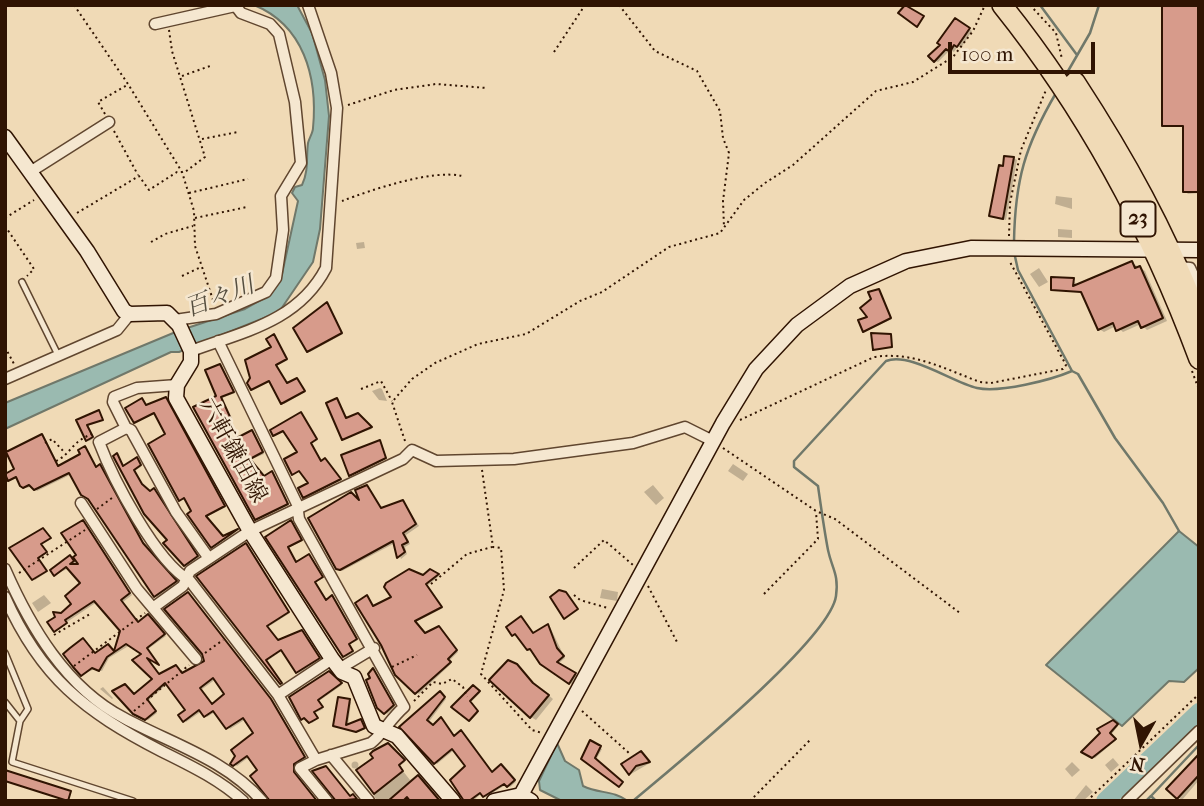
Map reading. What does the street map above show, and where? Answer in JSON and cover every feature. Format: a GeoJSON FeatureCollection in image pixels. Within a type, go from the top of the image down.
{"type":"FeatureCollection","features":[{"type":"Feature","properties":{"kind":"highway","name":"23"},"geometry":{"type":"LineString","coordinates":[[1002,5],[1059,77]]}},
{"type":"Feature","properties":{"kind":"highway","name":"23"},"geometry":{"type":"LineString","coordinates":[[1018,5],[1168,255],[1199,317]]}},
{"type":"Feature","properties":{"kind":"highway","name":"23"},"geometry":{"type":"LineString","coordinates":[[1168,255],[1199,359]]}},
{"type":"Feature","properties":{"kind":"street"},"geometry":{"type":"LineString","coordinates":[[5,137],[65,220],[124,311],[130,314],[167,313],[177,323],[191,351],[253,330],[281,317],[318,281],[326,268],[337,108],[331,73],[308,5]]}},
{"type":"Feature","properties":{"kind":"street"},"geometry":{"type":"LineString","coordinates":[[155,24],[235,6],[241,13],[270,24],[279,34],[295,102],[301,163],[281,196],[283,230],[276,278],[266,292],[216,314],[177,323]]}},
{"type":"Feature","properties":{"kind":"street"},"geometry":{"type":"LineString","coordinates":[[30,172],[109,122]]}},
{"type":"Feature","properties":{"kind":"street"},"geometry":{"type":"LineString","coordinates":[[494,801],[527,799],[554,733],[723,424],[756,369],[785,335],[821,304],[850,286],[923,256],[971,248],[1168,255],[1199,250]]}},
{"type":"Feature","properties":{"kind":"street"},"geometry":{"type":"LineString","coordinates":[[1168,255],[1190,268],[1199,288]]}},
{"type":"Feature","properties":{"kind":"street"},"geometry":{"type":"LineString","coordinates":[[5,379],[117,330],[130,314]]}},
{"type":"Feature","properties":{"kind":"street"},"geometry":{"type":"LineString","coordinates":[[218,341],[297,503],[297,510],[404,707],[387,722],[383,731],[371,743],[316,760],[300,768],[327,801]]}},
{"type":"Feature","properties":{"kind":"street","name":"六軒鎌田線"},"geometry":{"type":"LineString","coordinates":[[191,351],[191,362],[177,385],[176,398],[250,531],[336,664],[354,677],[374,726],[397,736],[453,801]]}},
{"type":"Feature","properties":{"kind":"street"},"geometry":{"type":"LineString","coordinates":[[177,385],[137,388],[114,397],[113,402],[176,512],[208,557]]}},
{"type":"Feature","properties":{"kind":"street"},"geometry":{"type":"LineString","coordinates":[[126,428],[99,442],[121,492],[178,575],[186,579],[233,634],[278,695],[316,760]]}},
{"type":"Feature","properties":{"kind":"street"},"geometry":{"type":"LineString","coordinates":[[154,607],[183,586],[190,571],[250,531],[403,458],[412,450],[436,461],[514,459],[633,443],[685,428],[713,441]]}},
{"type":"Feature","properties":{"kind":"street"},"geometry":{"type":"LineString","coordinates":[[81,503],[137,589],[196,659]]}},
{"type":"Feature","properties":{"kind":"street"},"geometry":{"type":"LineString","coordinates":[[7,574],[15,594],[45,642],[67,672],[96,700],[125,719],[226,768],[262,801]]}},
{"type":"Feature","properties":{"kind":"street"},"geometry":{"type":"LineString","coordinates":[[5,597],[36,655],[81,703],[110,724],[212,778],[243,801]]}},
{"type":"Feature","properties":{"kind":"street"},"geometry":{"type":"LineString","coordinates":[[278,695],[336,664],[374,648]]}},
{"type":"Feature","properties":{"kind":"street"},"geometry":{"type":"LineString","coordinates":[[1127,801],[1199,731]]}},
{"type":"Feature","properties":{"kind":"street"},"geometry":{"type":"LineString","coordinates":[[331,755],[369,801]]}},
{"type":"Feature","properties":{"kind":"lane"},"geometry":{"type":"LineString","coordinates":[[22,282],[59,357]]}},
{"type":"Feature","properties":{"kind":"lane"},"geometry":{"type":"LineString","coordinates":[[5,653],[27,709],[20,721],[12,762],[133,801]]}},
{"type":"Feature","properties":{"kind":"lane"},"geometry":{"type":"LineString","coordinates":[[5,702],[20,721]]}},
{"type":"Feature","properties":{"kind":"path"},"geometry":{"type":"LineString","coordinates":[[74,5],[128,84],[182,172],[194,219],[195,246],[216,314]]}},
{"type":"Feature","properties":{"kind":"path"},"geometry":{"type":"LineString","coordinates":[[554,52],[585,5]]}},
{"type":"Feature","properties":{"kind":"path"},"geometry":{"type":"LineString","coordinates":[[620,5],[655,51],[697,71],[720,111],[723,138],[729,153],[723,201],[724,228]]}},
{"type":"Feature","properties":{"kind":"path"},"geometry":{"type":"LineString","coordinates":[[392,402],[412,379],[435,363],[478,344],[526,334],[580,301],[602,292],[669,247],[715,237],[744,200],[793,165],[876,91],[913,82],[953,57],[973,31],[985,5]]}},
{"type":"Feature","properties":{"kind":"path"},"geometry":{"type":"LineString","coordinates":[[723,424],[731,425],[874,357],[894,354],[910,356],[980,382],[1006,382],[1063,369],[1066,365],[1014,271],[1010,203],[1019,161],[1059,77],[1062,52],[1056,33],[1030,5]]}},
{"type":"Feature","properties":{"kind":"path"},"geometry":{"type":"LineString","coordinates":[[65,220],[139,176],[149,190],[205,157],[172,51],[168,21]]}},
{"type":"Feature","properties":{"kind":"path"},"geometry":{"type":"LineString","coordinates":[[181,77],[211,66]]}},
{"type":"Feature","properties":{"kind":"path"},"geometry":{"type":"LineString","coordinates":[[337,108],[394,90],[425,86],[487,88]]}},
{"type":"Feature","properties":{"kind":"path"},"geometry":{"type":"LineString","coordinates":[[201,140],[238,132]]}},
{"type":"Feature","properties":{"kind":"path"},"geometry":{"type":"LineString","coordinates":[[330,209],[342,200],[415,180],[451,173],[462,176]]}},
{"type":"Feature","properties":{"kind":"path"},"geometry":{"type":"LineString","coordinates":[[188,193],[248,178]]}},
{"type":"Feature","properties":{"kind":"path"},"geometry":{"type":"LineString","coordinates":[[5,218],[45,193]]}},
{"type":"Feature","properties":{"kind":"path"},"geometry":{"type":"LineString","coordinates":[[194,219],[247,207]]}},
{"type":"Feature","properties":{"kind":"path"},"geometry":{"type":"LineString","coordinates":[[151,242],[165,234],[194,225]]}},
{"type":"Feature","properties":{"kind":"path"},"geometry":{"type":"LineString","coordinates":[[5,226],[34,269],[22,282]]}},
{"type":"Feature","properties":{"kind":"path"},"geometry":{"type":"LineString","coordinates":[[183,276],[202,266]]}},
{"type":"Feature","properties":{"kind":"path"},"geometry":{"type":"LineString","coordinates":[[5,347],[19,374]]}},
{"type":"Feature","properties":{"kind":"path"},"geometry":{"type":"LineString","coordinates":[[362,389],[382,380],[407,444],[412,450]]}},
{"type":"Feature","properties":{"kind":"path"},"geometry":{"type":"LineString","coordinates":[[55,461],[65,454],[72,443],[92,434]]}},
{"type":"Feature","properties":{"kind":"path"},"geometry":{"type":"LineString","coordinates":[[45,443],[52,439],[65,454]]}},
{"type":"Feature","properties":{"kind":"path"},"geometry":{"type":"LineString","coordinates":[[713,441],[817,512],[829,516],[960,613]]}},
{"type":"Feature","properties":{"kind":"path"},"geometry":{"type":"LineString","coordinates":[[481,460],[493,547]]}},
{"type":"Feature","properties":{"kind":"path"},"geometry":{"type":"LineString","coordinates":[[7,574],[90,520],[121,492]]}},
{"type":"Feature","properties":{"kind":"path"},"geometry":{"type":"LineString","coordinates":[[764,594],[818,539],[817,512]]}},
{"type":"Feature","properties":{"kind":"path"},"geometry":{"type":"LineString","coordinates":[[431,584],[467,554],[493,547],[501,548],[504,590],[481,674],[532,730],[554,733]]}},
{"type":"Feature","properties":{"kind":"path"},"geometry":{"type":"LineString","coordinates":[[574,595],[580,600],[620,611]]}},
{"type":"Feature","properties":{"kind":"path"},"geometry":{"type":"LineString","coordinates":[[67,672],[154,607]]}},
{"type":"Feature","properties":{"kind":"path"},"geometry":{"type":"LineString","coordinates":[[45,642],[90,614]]}},
{"type":"Feature","properties":{"kind":"path"},"geometry":{"type":"LineString","coordinates":[[125,719],[196,659],[233,634]]}},
{"type":"Feature","properties":{"kind":"path"},"geometry":{"type":"LineString","coordinates":[[385,671],[417,655]]}},
{"type":"Feature","properties":{"kind":"path"},"geometry":{"type":"LineString","coordinates":[[404,707],[433,682],[442,684],[452,679],[463,687],[467,697]]}},
{"type":"Feature","properties":{"kind":"path"},"geometry":{"type":"LineString","coordinates":[[1087,801],[1199,695]]}},
{"type":"Feature","properties":{"kind":"path"},"geometry":{"type":"LineString","coordinates":[[571,701],[629,753]]}},
{"type":"Feature","properties":{"kind":"path"},"geometry":{"type":"LineString","coordinates":[[750,801],[811,739]]}},
{"type":"Feature","properties":{"kind":"water"},"geometry":{"type":"Polygon","coordinates":[[[254,5],[297,5],[312,33],[325,80],[329,116],[320,229],[313,262],[279,312],[179,352],[171,352],[5,429],[5,403],[178,331],[245,309],[268,296],[282,274],[298,201],[292,193],[295,187],[302,185],[306,174],[308,143],[313,128],[313,90],[304,54],[296,39],[285,25],[254,5]]]}},
{"type":"Feature","properties":{"kind":"water"},"geometry":{"type":"Polygon","coordinates":[[[1179,531],[1199,547],[1199,668],[1184,682],[1169,681],[1122,726],[1046,665],[1179,531]]]}},
{"type":"Feature","properties":{"kind":"water"},"geometry":{"type":"Polygon","coordinates":[[[557,743],[565,761],[579,770],[583,786],[617,795],[628,801],[562,801],[540,790],[539,781],[557,743]]]}},
{"type":"Feature","properties":{"kind":"building"},"geometry":{"type":"Polygon","coordinates":[[[905,5],[924,16],[917,27],[898,13],[905,5]]]}},
{"type":"Feature","properties":{"kind":"building"},"geometry":{"type":"Polygon","coordinates":[[[1162,5],[1199,5],[1199,192],[1183,192],[1183,126],[1162,126],[1162,5]]]}},
{"type":"Feature","properties":{"kind":"building"},"geometry":{"type":"Polygon","coordinates":[[[955,18],[970,28],[957,47],[954,45],[950,52],[946,49],[934,62],[928,56],[940,45],[937,43],[955,18]]]}},
{"type":"Feature","properties":{"kind":"building"},"geometry":{"type":"Polygon","coordinates":[[[1004,156],[1014,157],[1003,219],[989,216],[999,165],[1003,166],[1004,156]]]}},
{"type":"Feature","properties":{"kind":"building"},"geometry":{"type":"Polygon","coordinates":[[[1132,261],[1135,268],[1140,266],[1163,318],[1141,328],[1138,321],[1116,331],[1113,323],[1098,330],[1081,292],[1051,290],[1051,277],[1074,278],[1073,286],[1132,261]]]}},
{"type":"Feature","properties":{"kind":"building"},"geometry":{"type":"Polygon","coordinates":[[[879,289],[891,318],[863,332],[858,320],[867,317],[860,308],[871,299],[868,292],[879,289]]]}},
{"type":"Feature","properties":{"kind":"building"},"geometry":{"type":"Polygon","coordinates":[[[327,302],[342,333],[307,352],[293,328],[327,302]]]}},
{"type":"Feature","properties":{"kind":"building"},"geometry":{"type":"Polygon","coordinates":[[[871,333],[891,334],[892,347],[873,350],[871,333]]]}},
{"type":"Feature","properties":{"kind":"building"},"geometry":{"type":"Polygon","coordinates":[[[274,334],[287,359],[276,365],[287,383],[297,378],[305,391],[281,404],[269,381],[251,390],[247,383],[250,378],[245,360],[271,347],[266,339],[274,334]]]}},
{"type":"Feature","properties":{"kind":"building"},"geometry":{"type":"Polygon","coordinates":[[[220,364],[234,392],[221,397],[231,419],[223,426],[231,441],[252,430],[263,452],[250,459],[264,476],[272,471],[288,504],[255,520],[193,407],[216,396],[205,370],[220,364]]]}},
{"type":"Feature","properties":{"kind":"building"},"geometry":{"type":"Polygon","coordinates":[[[166,397],[225,506],[206,516],[223,536],[238,529],[211,548],[187,514],[191,511],[184,498],[179,501],[148,444],[165,434],[154,413],[134,423],[125,408],[142,398],[146,405],[166,397]]]}},
{"type":"Feature","properties":{"kind":"building"},"geometry":{"type":"Polygon","coordinates":[[[337,398],[346,418],[358,413],[372,427],[342,440],[326,403],[337,398]]]}},
{"type":"Feature","properties":{"kind":"building"},"geometry":{"type":"Polygon","coordinates":[[[99,410],[103,420],[87,425],[93,437],[86,441],[76,420],[99,410]]]}},
{"type":"Feature","properties":{"kind":"building"},"geometry":{"type":"Polygon","coordinates":[[[301,412],[317,439],[311,443],[321,461],[325,458],[341,479],[303,498],[298,488],[308,483],[299,471],[292,475],[284,459],[297,452],[283,431],[273,436],[270,430],[301,412]]]}},
{"type":"Feature","properties":{"kind":"building"},"geometry":{"type":"Polygon","coordinates":[[[42,434],[58,466],[80,454],[78,450],[85,446],[96,467],[100,464],[143,543],[177,581],[154,597],[88,499],[81,495],[69,473],[34,490],[29,485],[23,488],[20,486],[16,477],[8,481],[5,474],[14,469],[6,452],[42,434]]]}},
{"type":"Feature","properties":{"kind":"building"},"geometry":{"type":"Polygon","coordinates":[[[380,440],[386,458],[349,476],[341,455],[380,440]]]}},
{"type":"Feature","properties":{"kind":"building"},"geometry":{"type":"Polygon","coordinates":[[[117,453],[123,466],[137,457],[141,465],[134,470],[142,484],[150,491],[154,488],[198,556],[184,566],[163,543],[167,540],[144,514],[113,456],[117,453]]]}},
{"type":"Feature","properties":{"kind":"building"},"geometry":{"type":"Polygon","coordinates":[[[367,485],[381,508],[403,500],[416,524],[403,533],[408,542],[402,545],[405,552],[397,558],[393,541],[340,570],[336,569],[308,518],[351,492],[359,500],[355,490],[367,485]]]}},
{"type":"Feature","properties":{"kind":"building"},"geometry":{"type":"Polygon","coordinates":[[[83,520],[130,593],[121,600],[138,622],[148,614],[165,634],[147,648],[159,665],[147,658],[159,674],[176,665],[182,673],[204,661],[202,654],[164,609],[188,592],[271,699],[305,757],[294,764],[294,772],[317,801],[270,801],[250,776],[257,770],[247,756],[233,766],[230,764],[235,756],[231,750],[253,733],[243,718],[226,729],[213,711],[204,717],[199,710],[183,722],[178,715],[185,710],[165,683],[147,699],[156,711],[145,720],[133,714],[112,691],[125,684],[134,694],[152,679],[132,660],[141,654],[126,644],[107,657],[99,671],[92,668],[81,676],[63,654],[83,638],[95,653],[108,644],[114,651],[120,631],[94,601],[65,620],[67,623],[54,632],[47,622],[55,617],[53,612],[61,613],[71,604],[65,596],[80,583],[66,567],[54,576],[50,570],[70,555],[74,561],[70,564],[78,564],[73,557],[76,555],[61,533],[83,520]],[[213,678],[200,688],[212,704],[224,694],[213,678]]]}},
{"type":"Feature","properties":{"kind":"building"},"geometry":{"type":"Polygon","coordinates":[[[291,520],[302,540],[288,547],[296,562],[309,554],[323,577],[315,582],[326,600],[332,595],[357,639],[349,644],[353,651],[343,657],[265,537],[291,520]]]}},
{"type":"Feature","properties":{"kind":"building"},"geometry":{"type":"Polygon","coordinates":[[[43,528],[51,538],[41,544],[47,552],[38,558],[47,571],[32,580],[9,548],[43,528]]]}},
{"type":"Feature","properties":{"kind":"building"},"geometry":{"type":"Polygon","coordinates":[[[246,543],[289,612],[267,626],[278,640],[302,630],[320,658],[296,673],[281,650],[266,660],[282,683],[280,684],[196,576],[246,543]]]}},
{"type":"Feature","properties":{"kind":"building"},"geometry":{"type":"Polygon","coordinates":[[[409,569],[423,575],[430,569],[439,574],[426,584],[442,607],[415,621],[425,633],[439,626],[457,650],[448,659],[451,662],[415,694],[395,675],[381,645],[355,603],[367,595],[373,606],[391,597],[384,587],[386,583],[409,569]]]}},
{"type":"Feature","properties":{"kind":"building"},"geometry":{"type":"Polygon","coordinates":[[[559,590],[566,592],[578,609],[564,619],[550,597],[559,590]]]}},
{"type":"Feature","properties":{"kind":"building"},"geometry":{"type":"Polygon","coordinates":[[[521,616],[533,633],[548,624],[557,648],[564,656],[557,662],[576,673],[569,684],[540,664],[515,634],[512,636],[506,627],[521,616]]]}},
{"type":"Feature","properties":{"kind":"building"},"geometry":{"type":"Polygon","coordinates":[[[508,660],[517,664],[533,683],[549,695],[530,718],[489,680],[508,660]]]}},
{"type":"Feature","properties":{"kind":"building"},"geometry":{"type":"Polygon","coordinates":[[[373,668],[394,705],[384,714],[377,708],[366,680],[370,678],[368,674],[373,668]]]}},
{"type":"Feature","properties":{"kind":"building"},"geometry":{"type":"Polygon","coordinates":[[[329,671],[342,683],[318,700],[323,707],[314,712],[318,718],[309,723],[304,718],[301,720],[289,697],[329,671]]]}},
{"type":"Feature","properties":{"kind":"building"},"geometry":{"type":"Polygon","coordinates":[[[473,685],[480,691],[470,701],[478,711],[469,721],[451,707],[473,685]]]}},
{"type":"Feature","properties":{"kind":"building"},"geometry":{"type":"Polygon","coordinates":[[[440,691],[445,697],[427,720],[433,725],[441,717],[454,736],[461,730],[492,772],[501,764],[515,780],[507,787],[504,784],[483,797],[480,793],[469,801],[464,801],[450,780],[465,766],[452,749],[434,764],[399,727],[440,691]]]}},
{"type":"Feature","properties":{"kind":"building"},"geometry":{"type":"Polygon","coordinates":[[[338,697],[350,699],[346,725],[361,719],[365,728],[356,732],[333,726],[338,697]]]}},
{"type":"Feature","properties":{"kind":"building"},"geometry":{"type":"Polygon","coordinates":[[[1113,720],[1118,724],[1110,733],[1116,739],[1092,758],[1081,752],[1100,733],[1097,729],[1113,720]]]}},
{"type":"Feature","properties":{"kind":"building"},"geometry":{"type":"Polygon","coordinates":[[[590,740],[601,746],[595,758],[623,782],[619,787],[581,759],[590,740]]]}},
{"type":"Feature","properties":{"kind":"building"},"geometry":{"type":"Polygon","coordinates":[[[388,743],[405,760],[399,765],[403,771],[374,794],[356,770],[373,758],[370,754],[373,751],[388,743]]]}},
{"type":"Feature","properties":{"kind":"building"},"geometry":{"type":"Polygon","coordinates":[[[641,751],[650,762],[636,766],[629,775],[621,764],[641,751]]]}},
{"type":"Feature","properties":{"kind":"building"},"geometry":{"type":"Polygon","coordinates":[[[1199,754],[1199,775],[1177,799],[1166,789],[1199,754]]]}},
{"type":"Feature","properties":{"kind":"building"},"geometry":{"type":"Polygon","coordinates":[[[326,766],[350,796],[353,794],[357,799],[336,801],[312,771],[326,766]]]}},
{"type":"Feature","properties":{"kind":"building"},"geometry":{"type":"Polygon","coordinates":[[[5,770],[71,791],[68,801],[5,781],[5,770]]]}},
{"type":"Feature","properties":{"kind":"building"},"geometry":{"type":"Polygon","coordinates":[[[418,775],[440,801],[410,801],[407,797],[403,801],[388,801],[418,775]]]}},
{"type":"Feature","properties":{"kind":"waterway"},"geometry":{"type":"LineString","coordinates":[[1040,5],[1077,55]]}},
{"type":"Feature","properties":{"kind":"waterway"},"geometry":{"type":"LineString","coordinates":[[1064,78],[1090,33],[1099,5]]}},
{"type":"Feature","properties":{"kind":"waterway"},"geometry":{"type":"LineString","coordinates":[[1014,242],[1017,200],[1024,164],[1036,130],[1056,93]]}},
{"type":"Feature","properties":{"kind":"waterway"},"geometry":{"type":"LineString","coordinates":[[1014,252],[1018,270],[1072,371],[1078,374],[1115,438],[1163,503],[1179,531]]}},
{"type":"Feature","properties":{"kind":"waterway"},"geometry":{"type":"LineString","coordinates":[[633,801],[780,671],[827,616],[836,596],[837,582],[828,550],[818,486],[794,467],[794,461],[886,361],[896,359],[919,364],[967,385],[987,389],[1025,385],[1072,371]]}},
{"type":"Feature","properties":{"kind":"waterway"},"geometry":{"type":"LineString","coordinates":[[1105,801],[1199,712]]}},
{"type":"Feature","properties":{"kind":"waterway"},"geometry":{"type":"LineString","coordinates":[[1151,796],[1199,745]]}},
{"type":"Feature","properties":{"kind":"waterway"},"geometry":{"type":"LineString","coordinates":[[1146,801],[1151,796],[1156,801]]}},
{"type":"Feature","properties":{"kind":"water label","name":"百々川"},"geometry":{"type":"Point","coordinates":[220,298]}}]}
